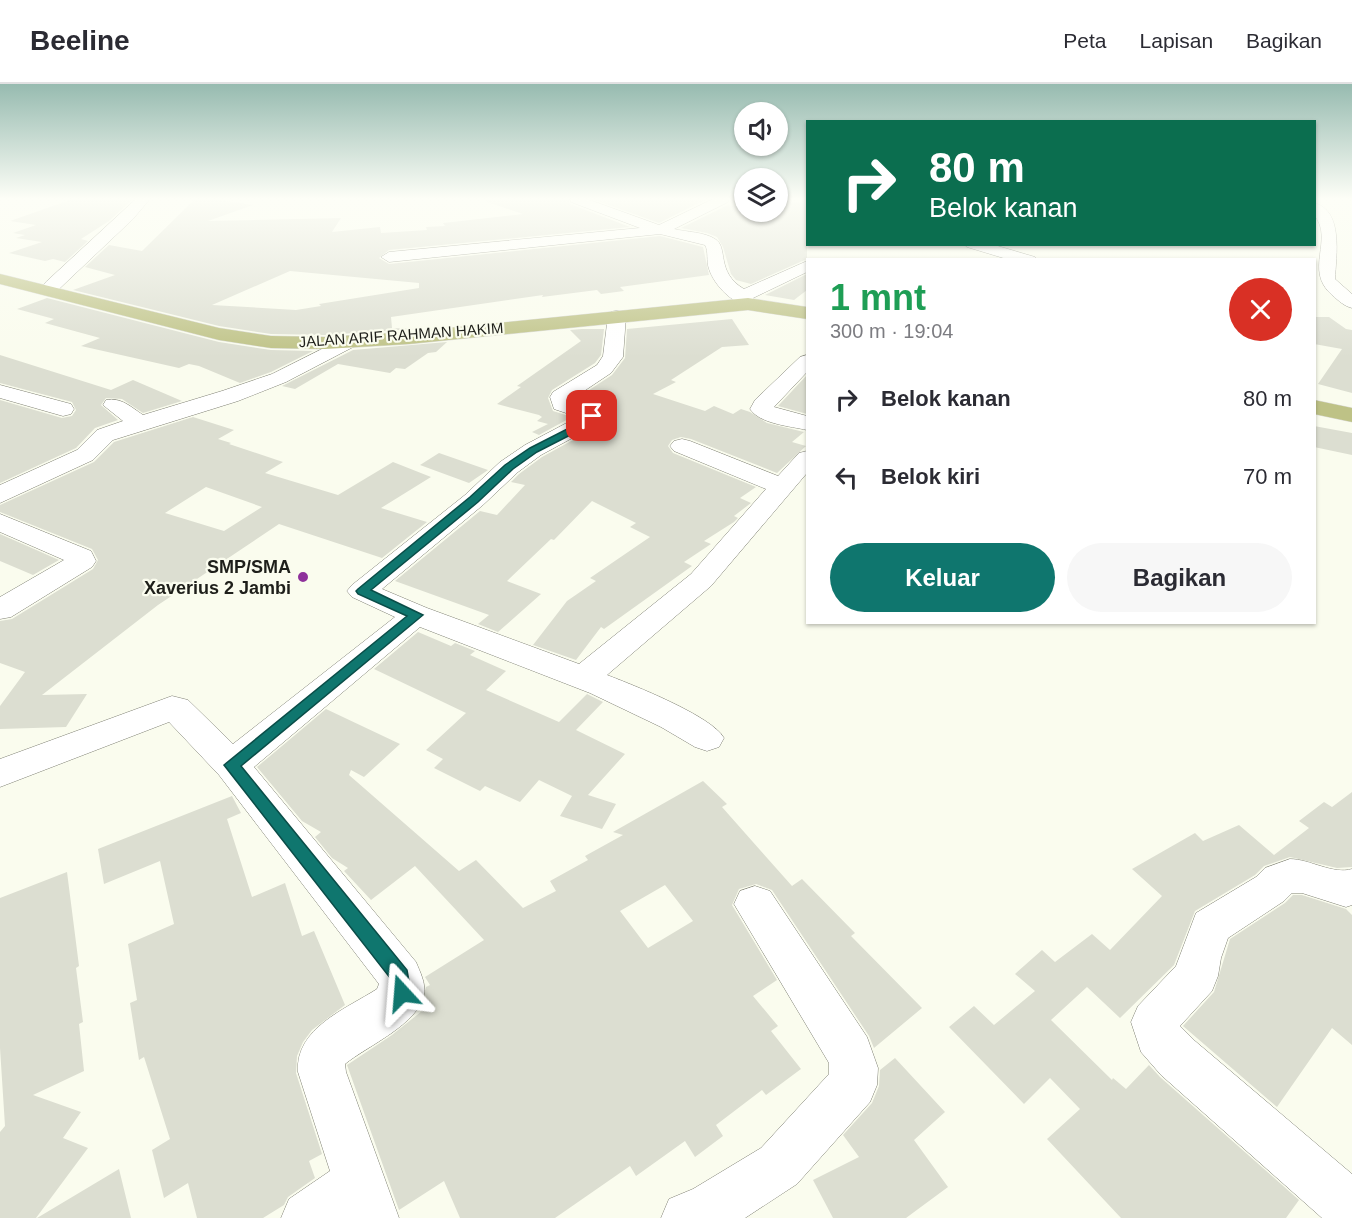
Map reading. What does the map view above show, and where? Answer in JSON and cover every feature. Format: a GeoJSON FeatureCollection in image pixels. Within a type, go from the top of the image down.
{"type":"FeatureCollection","features":[{"type":"Feature","properties":{"kind":"main road","name":"JALAN ARIF RAHMAN HAKIM"},"geometry":{"type":"LineString","coordinates":[[3,280],[52,286],[228,330],[286,338],[328,339],[739,304],[775,304]]}},
{"type":"Feature","properties":{"kind":"main road","name":"JALAN ARIF RAHMAN HAKIM"},"geometry":{"type":"LineString","coordinates":[[3,280],[246,339],[300,344],[348,342],[744,298],[806,310]]}},
{"type":"Feature","properties":{"kind":"main road"},"geometry":{"type":"LineString","coordinates":[[1316,402],[1352,410]]}},
{"type":"Feature","properties":{"kind":"main road"},"geometry":{"type":"LineString","coordinates":[[1316,407],[1352,416]]}},
{"type":"Feature","properties":{"kind":"street"},"geometry":{"type":"LineString","coordinates":[[52,286],[89,252]]}},
{"type":"Feature","properties":{"kind":"street"},"geometry":{"type":"LineString","coordinates":[[389,257],[440,252]]}},
{"type":"Feature","properties":{"kind":"street"},"geometry":{"type":"LineString","coordinates":[[713,252],[720,276],[728,286],[744,298],[806,267]]}},
{"type":"Feature","properties":{"kind":"street"},"geometry":{"type":"LineString","coordinates":[[1000,252],[1022,258]]}},
{"type":"Feature","properties":{"kind":"street"},"geometry":{"type":"LineString","coordinates":[[1323,252],[1327,279],[1352,303]]}},
{"type":"Feature","properties":{"kind":"street"},"geometry":{"type":"LineString","coordinates":[[617,316],[613,357],[604,369],[561,397],[562,404],[589,412],[592,418],[533,450],[509,467],[474,500],[362,591],[416,615],[582,678],[681,722],[707,738]]}},
{"type":"Feature","properties":{"kind":"street"},"geometry":{"type":"LineString","coordinates":[[0,495],[85,454],[105,435],[230,396],[279,378],[348,342]]}},
{"type":"Feature","properties":{"kind":"street"},"geometry":{"type":"LineString","coordinates":[[806,362],[763,405],[761,410],[806,423]]}},
{"type":"Feature","properties":{"kind":"street"},"geometry":{"type":"LineString","coordinates":[[0,391],[63,409]]}},
{"type":"Feature","properties":{"kind":"street"},"geometry":{"type":"LineString","coordinates":[[114,405],[140,423]]}},
{"type":"Feature","properties":{"kind":"street"},"geometry":{"type":"LineString","coordinates":[[682,446],[782,487]]}},
{"type":"Feature","properties":{"kind":"street"},"geometry":{"type":"LineString","coordinates":[[582,678],[700,579],[806,459]]}},
{"type":"Feature","properties":{"kind":"street"},"geometry":{"type":"LineString","coordinates":[[0,522],[81,558],[82,561],[0,610]]}},
{"type":"Feature","properties":{"kind":"street"},"geometry":{"type":"LineString","coordinates":[[232,765],[416,615]]}},
{"type":"Feature","properties":{"kind":"street"},"geometry":{"type":"LineString","coordinates":[[0,773],[176,708],[232,765],[400,976],[402,993],[393,1004],[329,1047],[321,1060],[321,1072],[366,1199],[308,1218]]}},
{"type":"Feature","properties":{"kind":"street"},"geometry":{"type":"LineString","coordinates":[[1352,886],[1346,890],[1302,876],[1290,876],[1280,880],[1270,889],[1211,926],[1199,958],[1196,976],[1154,1022],[1158,1036],[1179,1058],[1352,1209]]}},
{"type":"Feature","properties":{"kind":"street"},"geometry":{"type":"LineString","coordinates":[[688,1218],[706,1212],[779,1166],[853,1085],[854,1068],[850,1054],[755,904]]}},
{"type":"Feature","properties":{"kind":"building"},"geometry":{"type":"Polygon","coordinates":[[[76,252],[65,262],[53,259],[45,261],[9,253],[76,252]]]}},
{"type":"Feature","properties":{"kind":"building"},"geometry":{"type":"Polygon","coordinates":[[[101,252],[387,252],[379,258],[389,264],[506,252],[704,252],[709,275],[620,287],[624,291],[601,294],[597,290],[542,297],[543,295],[391,317],[392,328],[414,329],[325,335],[271,334],[219,326],[73,290],[115,275],[85,267],[101,252]],[[290,271],[212,305],[296,310],[321,306],[319,304],[419,288],[419,283],[290,271]]]}},
{"type":"Feature","properties":{"kind":"building"},"geometry":{"type":"Polygon","coordinates":[[[724,252],[807,252],[806,259],[751,284],[736,280],[731,274],[724,252]]]}},
{"type":"Feature","properties":{"kind":"building"},"geometry":{"type":"Polygon","coordinates":[[[806,274],[806,291],[794,300],[765,295],[806,274]]]}},
{"type":"Feature","properties":{"kind":"building"},"geometry":{"type":"Polygon","coordinates":[[[47,298],[219,342],[271,350],[313,351],[271,372],[240,383],[199,366],[189,364],[179,368],[81,346],[100,338],[45,323],[54,319],[17,309],[47,298]]]}},
{"type":"Feature","properties":{"kind":"building"},"geometry":{"type":"Polygon","coordinates":[[[1316,317],[1329,317],[1346,329],[1352,330],[1352,393],[1318,384],[1342,349],[1316,344],[1316,317]]]}},
{"type":"Feature","properties":{"kind":"building"},"geometry":{"type":"Polygon","coordinates":[[[732,319],[749,345],[722,347],[671,380],[676,382],[653,394],[705,411],[714,406],[733,414],[741,409],[750,412],[767,423],[804,432],[792,442],[806,446],[777,473],[691,439],[681,437],[672,440],[668,446],[673,453],[756,487],[740,498],[751,503],[734,516],[738,518],[734,522],[704,541],[711,544],[684,562],[692,566],[604,629],[601,627],[576,660],[533,645],[567,601],[596,581],[590,578],[650,537],[630,527],[636,523],[592,501],[554,540],[551,539],[507,581],[541,594],[498,632],[478,624],[489,615],[395,581],[480,511],[497,515],[525,485],[511,482],[519,474],[542,457],[602,424],[605,417],[599,407],[577,398],[612,375],[625,358],[627,329],[732,319]]]}},
{"type":"Feature","properties":{"kind":"building"},"geometry":{"type":"Polygon","coordinates":[[[604,329],[601,355],[595,363],[552,390],[548,398],[553,411],[572,417],[539,435],[532,432],[548,424],[537,421],[542,417],[497,404],[521,387],[517,386],[581,341],[570,330],[604,329]]]}},
{"type":"Feature","properties":{"kind":"building"},"geometry":{"type":"Polygon","coordinates":[[[447,342],[436,352],[428,353],[405,369],[396,368],[390,373],[338,364],[295,389],[282,386],[353,350],[447,342]]]}},
{"type":"Feature","properties":{"kind":"building"},"geometry":{"type":"Polygon","coordinates":[[[0,355],[111,390],[133,380],[182,401],[143,413],[122,399],[106,398],[101,405],[118,420],[95,428],[76,448],[0,483],[0,400],[62,418],[72,416],[76,410],[72,402],[0,383],[0,355]]]}},
{"type":"Feature","properties":{"kind":"building"},"geometry":{"type":"Polygon","coordinates":[[[806,376],[806,414],[778,406],[806,376]]]}},
{"type":"Feature","properties":{"kind":"building"},"geometry":{"type":"Polygon","coordinates":[[[193,417],[234,430],[218,439],[283,462],[265,473],[338,495],[393,462],[431,477],[381,508],[427,522],[382,558],[279,524],[158,605],[42,695],[87,694],[66,727],[0,729],[0,706],[25,672],[0,663],[0,621],[12,619],[93,569],[98,560],[92,549],[0,512],[0,505],[94,462],[114,442],[193,417]],[[206,487],[165,513],[224,531],[262,507],[206,487]]]}},
{"type":"Feature","properties":{"kind":"building"},"geometry":{"type":"Polygon","coordinates":[[[1316,426],[1352,433],[1352,455],[1316,447],[1316,426]]]}},
{"type":"Feature","properties":{"kind":"building"},"geometry":{"type":"Polygon","coordinates":[[[439,453],[488,470],[469,483],[420,465],[439,453]]]}},
{"type":"Feature","properties":{"kind":"building"},"geometry":{"type":"Polygon","coordinates":[[[0,534],[59,560],[33,575],[0,561],[0,534]]]}},
{"type":"Feature","properties":{"kind":"building"},"geometry":{"type":"Polygon","coordinates":[[[418,632],[451,646],[455,643],[475,651],[470,655],[506,671],[486,690],[559,722],[587,694],[603,702],[576,730],[625,754],[588,795],[616,804],[602,829],[560,816],[572,796],[539,780],[520,802],[485,786],[480,791],[434,768],[443,759],[426,750],[466,713],[374,669],[418,632]]]}},
{"type":"Feature","properties":{"kind":"building"},"geometry":{"type":"Polygon","coordinates":[[[326,709],[400,744],[364,777],[351,770],[349,775],[459,871],[476,860],[523,908],[556,891],[550,881],[588,860],[585,856],[623,835],[613,832],[703,781],[727,804],[722,807],[792,886],[802,879],[855,933],[851,936],[922,1008],[874,1048],[869,1036],[772,890],[756,884],[739,889],[732,905],[777,980],[753,996],[778,1026],[771,1031],[801,1069],[766,1095],[762,1090],[716,1125],[723,1136],[695,1157],[685,1141],[636,1176],[630,1166],[555,1218],[460,1218],[444,1181],[399,1210],[347,1065],[392,1035],[422,1011],[420,1008],[426,987],[430,985],[425,977],[484,940],[415,866],[371,900],[344,871],[348,868],[332,858],[315,837],[321,832],[302,821],[257,767],[326,709]],[[665,885],[620,911],[648,948],[693,921],[665,885]]]}},
{"type":"Feature","properties":{"kind":"building"},"geometry":{"type":"Polygon","coordinates":[[[1352,792],[1352,867],[1337,868],[1290,857],[1264,866],[1255,875],[1195,911],[1174,965],[1120,1018],[1087,987],[1051,1020],[1112,1080],[1113,1078],[1126,1089],[1149,1065],[1299,1200],[1286,1218],[1121,1218],[1047,1139],[1080,1109],[1050,1078],[1024,1104],[949,1027],[974,1006],[994,1025],[1035,991],[1015,974],[1042,950],[1055,962],[1092,934],[1110,950],[1162,896],[1132,869],[1195,833],[1203,841],[1239,825],[1274,855],[1309,828],[1299,821],[1324,802],[1332,807],[1352,792]]]}},
{"type":"Feature","properties":{"kind":"building"},"geometry":{"type":"Polygon","coordinates":[[[232,796],[241,813],[227,819],[252,897],[285,883],[302,936],[314,931],[345,1005],[312,1030],[297,1056],[296,1073],[322,1154],[309,1161],[315,1178],[288,1197],[284,1205],[263,1218],[197,1218],[188,1183],[164,1198],[152,1150],[170,1139],[144,1057],[139,1060],[130,1003],[137,1000],[128,944],[174,924],[160,861],[104,884],[98,849],[232,796]]]}},
{"type":"Feature","properties":{"kind":"building"},"geometry":{"type":"Polygon","coordinates":[[[67,872],[79,966],[76,968],[83,1022],[79,1024],[84,1071],[33,1095],[81,1112],[63,1138],[88,1148],[36,1218],[0,1218],[0,1132],[5,1126],[0,1048],[0,898],[67,872]]]}},
{"type":"Feature","properties":{"kind":"building"},"geometry":{"type":"Polygon","coordinates":[[[1293,895],[1302,895],[1346,909],[1352,915],[1352,1045],[1332,1028],[1277,1107],[1183,1026],[1214,992],[1230,939],[1285,903],[1293,895]]]}},
{"type":"Feature","properties":{"kind":"building"},"geometry":{"type":"Polygon","coordinates":[[[895,1058],[945,1112],[914,1140],[948,1187],[906,1218],[833,1218],[813,1180],[859,1157],[843,1135],[872,1103],[879,1086],[880,1070],[895,1058]]]}},
{"type":"Feature","properties":{"kind":"building"},"geometry":{"type":"Polygon","coordinates":[[[119,1169],[131,1218],[37,1218],[119,1169]]]}},
{"type":"Feature","properties":{"kind":"place","name":"SMP/SMA Xaverius 2 Jambi"},"geometry":{"type":"Point","coordinates":[303,577]}},
{"type":"Feature","properties":{"kind":"route"},"geometry":{"type":"LineString","coordinates":[[402,993],[400,976],[232,765],[416,615],[362,591],[474,500],[509,467],[533,450],[588,422],[592,416]]}}]}
